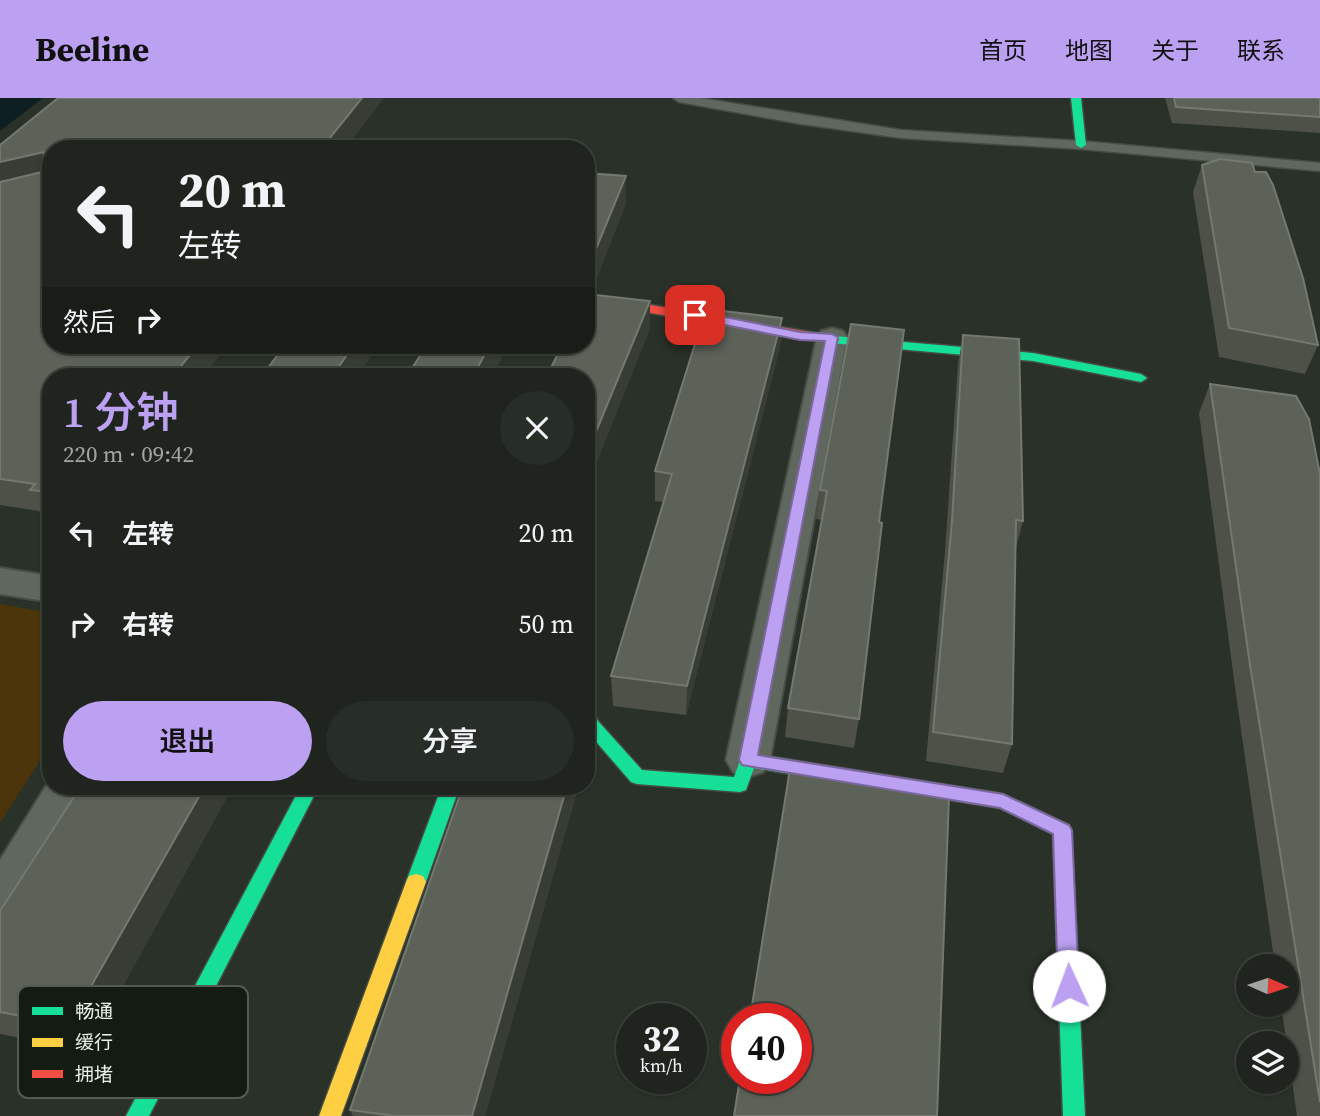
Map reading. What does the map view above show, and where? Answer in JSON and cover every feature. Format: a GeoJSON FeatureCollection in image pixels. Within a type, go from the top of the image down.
{"type":"FeatureCollection","features":[{"type":"Feature","properties":{"kind":"street"},"geometry":{"type":"LineString","coordinates":[[1076,98],[1081,145]]}},
{"type":"Feature","properties":{"kind":"street"},"geometry":{"type":"LineString","coordinates":[[595,300],[800,336],[832,337],[929,350],[1033,357],[1141,378]]}},
{"type":"Feature","properties":{"kind":"street"},"geometry":{"type":"LineString","coordinates":[[595,729],[636,777],[740,785],[748,760],[832,337]]}},
{"type":"Feature","properties":{"kind":"street"},"geometry":{"type":"LineString","coordinates":[[0,581],[42,588]]}},
{"type":"Feature","properties":{"kind":"street"},"geometry":{"type":"LineString","coordinates":[[748,760],[1003,801],[1062,830],[1074,1116]]}},
{"type":"Feature","properties":{"kind":"street"},"geometry":{"type":"LineString","coordinates":[[0,902],[64,795]]}},
{"type":"Feature","properties":{"kind":"street"},"geometry":{"type":"LineString","coordinates":[[205,986],[305,795]]}},
{"type":"Feature","properties":{"kind":"street"},"geometry":{"type":"LineString","coordinates":[[330,1116],[448,795]]}},
{"type":"Feature","properties":{"kind":"street"},"geometry":{"type":"LineString","coordinates":[[137,1116],[146,1098]]}},
{"type":"Feature","properties":{"kind":"lane"},"geometry":{"type":"LineString","coordinates":[[679,98],[801,120],[901,134],[1081,145],[1320,167]]}},
{"type":"Feature","properties":{"kind":"shaded area"},"geometry":{"type":"Polygon","coordinates":[[[0,98],[43,98],[0,131],[0,98]]]}},
{"type":"Feature","properties":{"kind":"shaded area"},"geometry":{"type":"Polygon","coordinates":[[[0,604],[42,611],[42,757],[0,823],[0,604]]]}},
{"type":"Feature","properties":{"kind":"building"},"geometry":{"type":"Polygon","coordinates":[[[58,98],[362,98],[328,140],[42,140],[42,152],[0,162],[0,145],[58,98]]]}},
{"type":"Feature","properties":{"kind":"building"},"geometry":{"type":"Polygon","coordinates":[[[1174,98],[1320,98],[1320,117],[1176,107],[1174,98]]]}},
{"type":"Feature","properties":{"kind":"building"},"geometry":{"type":"Polygon","coordinates":[[[1220,159],[1252,163],[1255,172],[1266,172],[1273,185],[1303,278],[1318,345],[1229,328],[1202,165],[1220,159]]]}},
{"type":"Feature","properties":{"kind":"building"},"geometry":{"type":"Polygon","coordinates":[[[42,172],[42,354],[191,354],[179,368],[42,368],[42,491],[30,490],[35,484],[0,479],[0,182],[42,172]]]}},
{"type":"Feature","properties":{"kind":"building"},"geometry":{"type":"Polygon","coordinates":[[[595,174],[626,176],[595,252],[595,174]]]}},
{"type":"Feature","properties":{"kind":"building"},"geometry":{"type":"Polygon","coordinates":[[[595,295],[650,301],[595,434],[595,368],[551,368],[558,354],[595,354],[595,295]]]}},
{"type":"Feature","properties":{"kind":"building"},"geometry":{"type":"Polygon","coordinates":[[[706,309],[782,318],[687,686],[611,676],[672,474],[655,471],[706,309]]]}},
{"type":"Feature","properties":{"kind":"building"},"geometry":{"type":"Polygon","coordinates":[[[851,324],[904,330],[879,522],[882,523],[859,719],[788,708],[827,491],[820,490],[851,324]]]}},
{"type":"Feature","properties":{"kind":"building"},"geometry":{"type":"Polygon","coordinates":[[[963,335],[1019,339],[1023,521],[1016,520],[1012,744],[933,732],[952,521],[963,335]]]}},
{"type":"Feature","properties":{"kind":"building"},"geometry":{"type":"Polygon","coordinates":[[[278,354],[348,354],[338,368],[268,368],[278,354]]]}},
{"type":"Feature","properties":{"kind":"building"},"geometry":{"type":"Polygon","coordinates":[[[421,354],[485,354],[477,368],[412,368],[421,354]]]}},
{"type":"Feature","properties":{"kind":"building"},"geometry":{"type":"Polygon","coordinates":[[[1210,384],[1296,396],[1309,419],[1320,474],[1320,1102],[1299,971],[1299,954],[1296,954],[1250,665],[1210,384]]]}},
{"type":"Feature","properties":{"kind":"building"},"geometry":{"type":"Polygon","coordinates":[[[790,769],[949,797],[937,1116],[734,1116],[737,1094],[812,1094],[812,1003],[752,1003],[790,769]]]}},
{"type":"Feature","properties":{"kind":"building"},"geometry":{"type":"Polygon","coordinates":[[[75,795],[200,795],[91,986],[18,986],[18,1015],[0,1012],[0,911],[75,795]]]}},
{"type":"Feature","properties":{"kind":"building"},"geometry":{"type":"Polygon","coordinates":[[[460,795],[564,795],[472,1116],[395,1116],[350,1110],[460,795]]]}},
{"type":"Feature","properties":{"kind":"traffic: fast"},"geometry":{"type":"LineString","coordinates":[[1076,98],[1081,145]]}},
{"type":"Feature","properties":{"kind":"traffic: fast"},"geometry":{"type":"LineString","coordinates":[[834,340],[1033,357],[1141,378]]}},
{"type":"Feature","properties":{"kind":"traffic: fast"},"geometry":{"type":"LineString","coordinates":[[595,728],[637,777],[740,785],[748,760],[1003,801],[1062,830],[1074,1116]]}},
{"type":"Feature","properties":{"kind":"traffic: fast"},"geometry":{"type":"LineString","coordinates":[[205,986],[305,795]]}},
{"type":"Feature","properties":{"kind":"traffic: fast"},"geometry":{"type":"LineString","coordinates":[[416,882],[448,795]]}},
{"type":"Feature","properties":{"kind":"traffic: fast"},"geometry":{"type":"LineString","coordinates":[[137,1116],[146,1098]]}},
{"type":"Feature","properties":{"kind":"traffic: slow"},"geometry":{"type":"LineString","coordinates":[[330,1116],[416,882]]}},
{"type":"Feature","properties":{"kind":"traffic: jam"},"geometry":{"type":"LineString","coordinates":[[595,300],[834,340]]}},
{"type":"Feature","properties":{"kind":"route"},"geometry":{"type":"LineString","coordinates":[[695,315],[800,336],[832,337],[748,760],[1003,801],[1062,830],[1069,986]]}}]}
